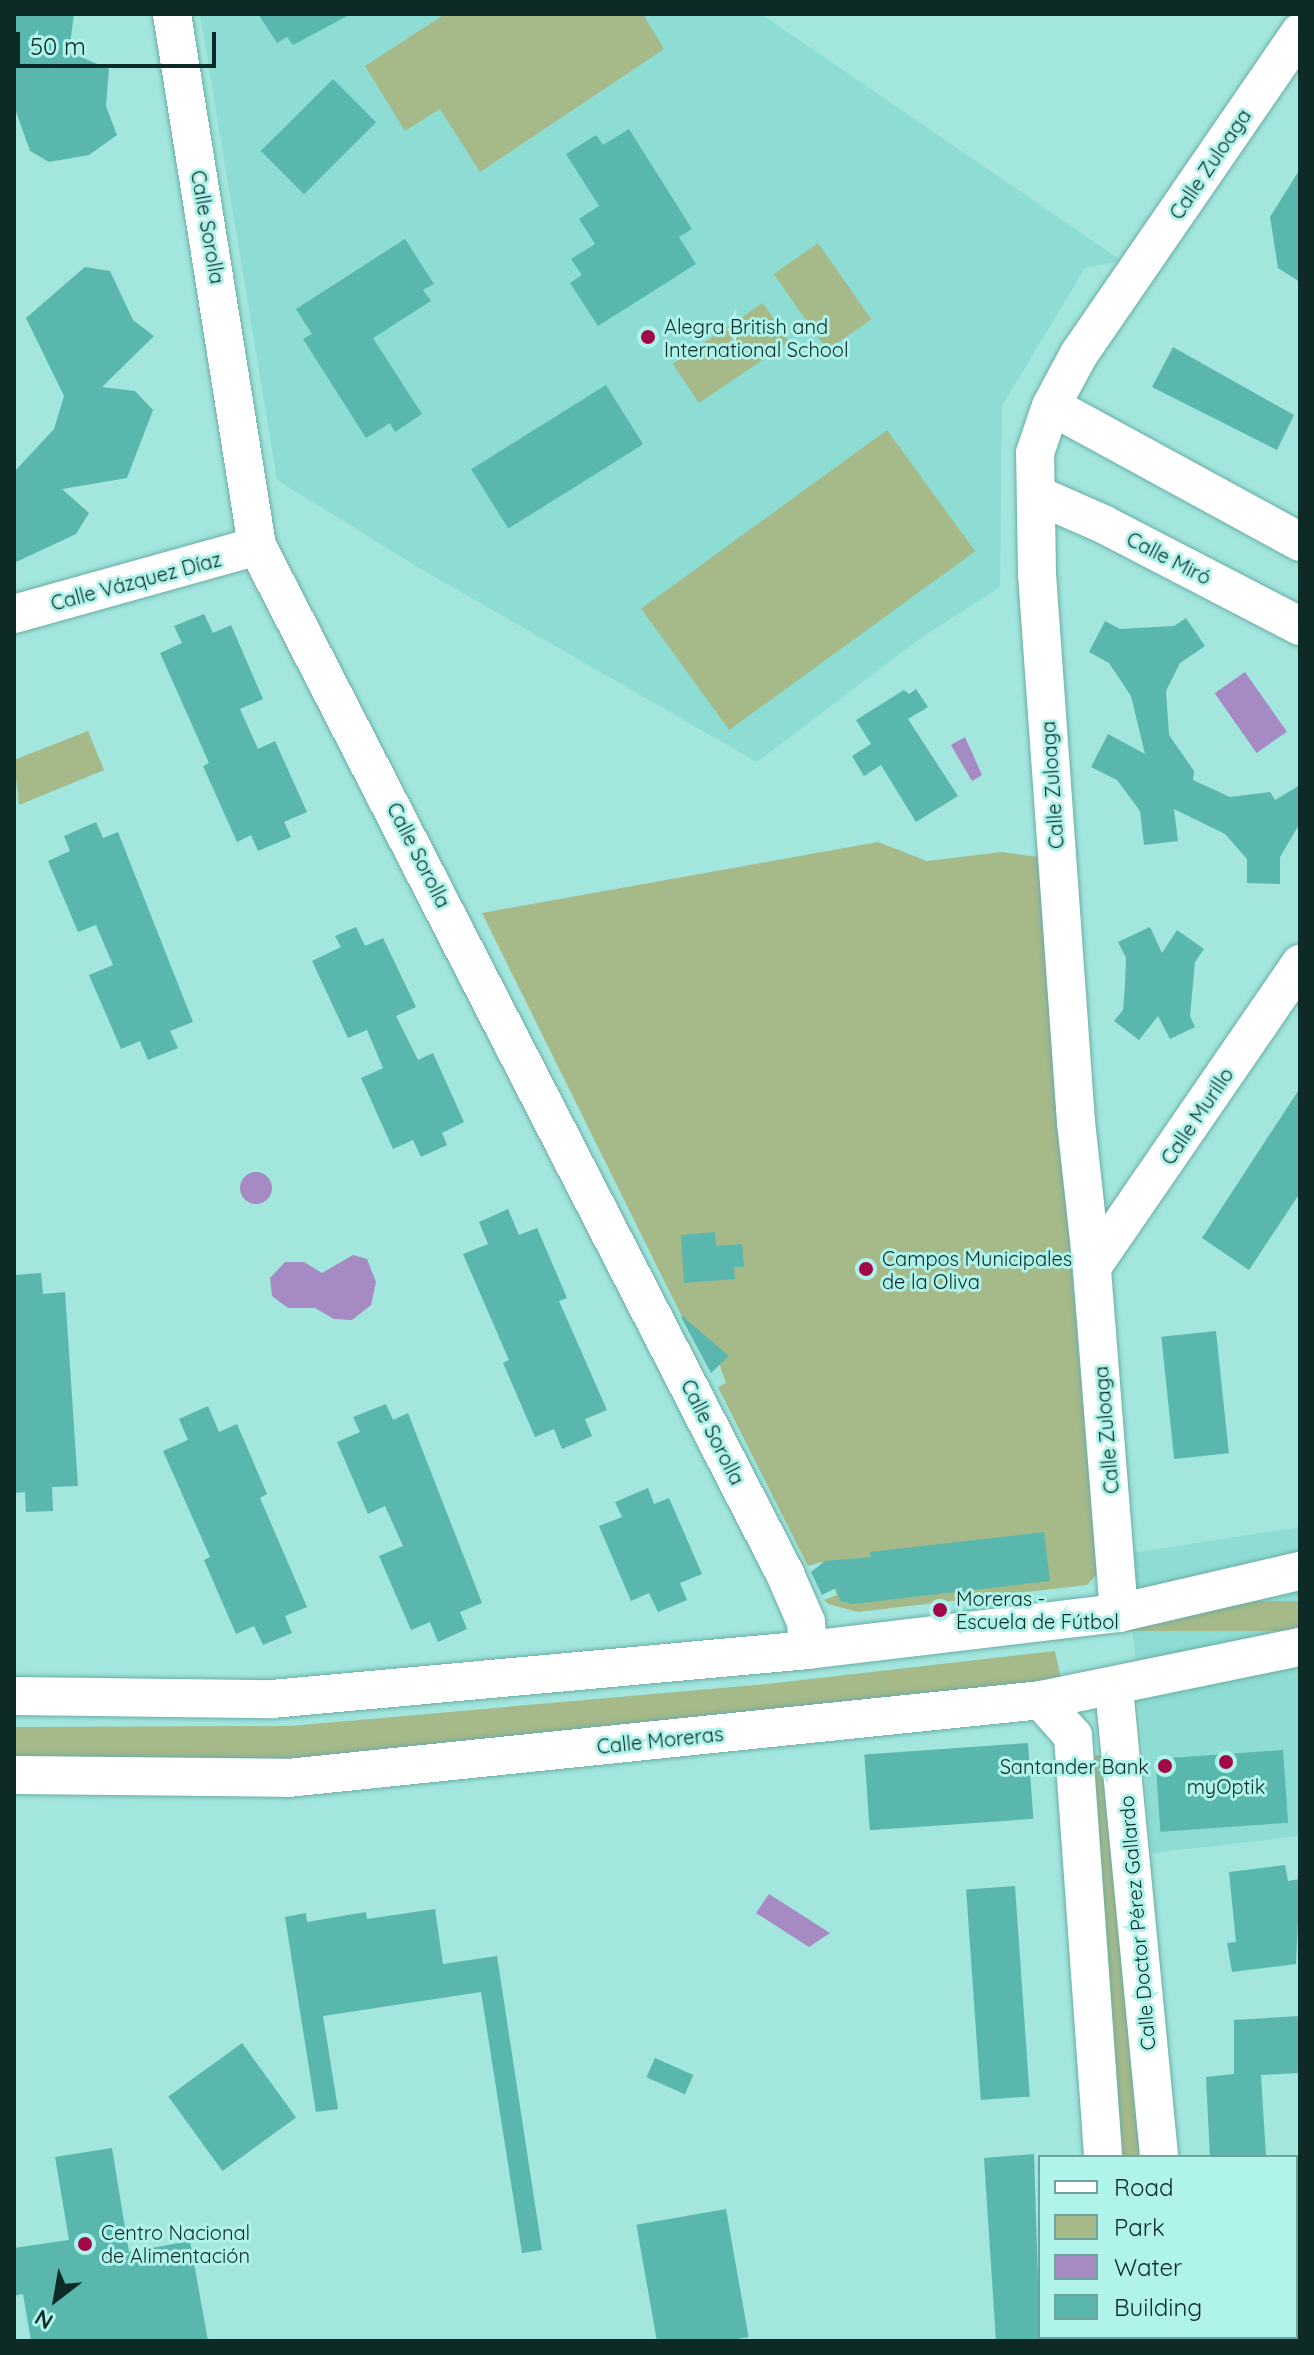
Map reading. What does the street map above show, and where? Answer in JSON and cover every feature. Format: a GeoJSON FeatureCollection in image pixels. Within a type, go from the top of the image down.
{"type":"FeatureCollection","features":[{"type":"Feature","properties":{"kind":"street","name":"Calle Sorolla"},"geometry":{"type":"LineString","coordinates":[[172,14],[257,546],[778,1561],[806,1622],[808,1650]]}},
{"type":"Feature","properties":{"kind":"street","name":"Calle Zuloaga"},"geometry":{"type":"LineString","coordinates":[[1119,1613],[1092,1267],[1081,1193],[1037,574],[1035,453],[1051,406],[1079,354],[1300,33]]}},
{"type":"Feature","properties":{"kind":"street"},"geometry":{"type":"LineString","coordinates":[[1051,406],[1300,542]]}},
{"type":"Feature","properties":{"kind":"street","name":"Calle Miró"},"geometry":{"type":"LineString","coordinates":[[1037,495],[1103,524],[1300,626]]}},
{"type":"Feature","properties":{"kind":"street","name":"Calle Vázquez Díaz"},"geometry":{"type":"LineString","coordinates":[[14,614],[257,546]]}},
{"type":"Feature","properties":{"kind":"street","name":"Calle Murillo"},"geometry":{"type":"LineString","coordinates":[[1092,1267],[1300,964]]}},
{"type":"Feature","properties":{"kind":"street"},"geometry":{"type":"LineString","coordinates":[[14,1696],[272,1699],[808,1650],[1119,1613],[1300,1571]]}},
{"type":"Feature","properties":{"kind":"street","name":"Calle Moreras"},"geometry":{"type":"LineString","coordinates":[[14,1775],[288,1778],[1041,1700],[1114,1688],[1300,1647]]}},
{"type":"Feature","properties":{"kind":"street","name":"Calle Doctor Pérez Gallardo"},"geometry":{"type":"LineString","coordinates":[[1114,1688],[1159,2155]]}},
{"type":"Feature","properties":{"kind":"street"},"geometry":{"type":"LineString","coordinates":[[1041,1700],[1073,1736],[1103,2155]]}},
{"type":"Feature","properties":{"kind":"shaded area","name":"Alegra British and International School"},"geometry":{"type":"Polygon","coordinates":[[[200,14],[761,14],[1122,261],[1085,268],[1002,406],[1000,587],[918,640],[757,762],[416,566],[277,480],[200,14]]]}},
{"type":"Feature","properties":{"kind":"shaded area"},"geometry":{"type":"Polygon","coordinates":[[[1300,1527],[1300,1836],[1152,1853],[1126,1554],[1300,1527]]]}},
{"type":"Feature","properties":{"kind":"green space"},"geometry":{"type":"Polygon","coordinates":[[[445,14],[643,14],[664,49],[480,172],[440,109],[405,131],[365,66],[445,14]]]}},
{"type":"Feature","properties":{"kind":"green space"},"geometry":{"type":"Polygon","coordinates":[[[818,243],[871,319],[827,350],[774,274],[818,243]]]}},
{"type":"Feature","properties":{"kind":"green space"},"geometry":{"type":"Polygon","coordinates":[[[763,303],[789,342],[699,403],[673,364],[763,303]]]}},
{"type":"Feature","properties":{"kind":"green space"},"geometry":{"type":"Polygon","coordinates":[[[887,430],[975,551],[729,730],[641,609],[887,430]]]}},
{"type":"Feature","properties":{"kind":"green space"},"geometry":{"type":"Polygon","coordinates":[[[88,731],[104,770],[19,805],[14,760],[88,731]]]}},
{"type":"Feature","properties":{"kind":"green space","name":"Campos Municipales de la Oliva"},"geometry":{"type":"Polygon","coordinates":[[[878,842],[927,861],[1002,852],[1038,857],[1097,1574],[1087,1585],[858,1612],[828,1604],[824,1600],[837,1595],[822,1562],[808,1566],[718,1387],[726,1383],[718,1360],[729,1356],[692,1337],[482,913],[878,842]]]}},
{"type":"Feature","properties":{"kind":"green space"},"geometry":{"type":"Polygon","coordinates":[[[1066,1601],[1300,1601],[1300,1631],[1066,1631],[1066,1601]]]}},
{"type":"Feature","properties":{"kind":"green space"},"geometry":{"type":"Polygon","coordinates":[[[1055,1651],[1062,1684],[299,1761],[14,1761],[14,1727],[290,1726],[767,1684],[1055,1651]]]}},
{"type":"Feature","properties":{"kind":"green space"},"geometry":{"type":"Polygon","coordinates":[[[1111,1755],[1146,2155],[1113,2155],[1084,1756],[1111,1755]]]}},
{"type":"Feature","properties":{"kind":"water"},"geometry":{"type":"Polygon","coordinates":[[[1245,672],[1287,732],[1257,753],[1215,693],[1245,672]]]}},
{"type":"Feature","properties":{"kind":"water"},"geometry":{"type":"Polygon","coordinates":[[[965,737],[982,775],[972,781],[951,745],[965,737]]]}},
{"type":"Feature","properties":{"kind":"water"},"geometry":{"type":"Polygon","coordinates":[[[256,1172],[267,1177],[272,1188],[267,1199],[256,1204],[245,1199],[240,1188],[245,1177],[256,1172]]]}},
{"type":"Feature","properties":{"kind":"water"},"geometry":{"type":"Polygon","coordinates":[[[353,1255],[367,1259],[376,1282],[371,1305],[352,1320],[334,1319],[315,1308],[288,1308],[272,1296],[270,1278],[285,1262],[304,1262],[322,1273],[353,1255]]]}},
{"type":"Feature","properties":{"kind":"water"},"geometry":{"type":"Polygon","coordinates":[[[769,1894],[830,1933],[809,1947],[756,1913],[769,1894]]]}},
{"type":"Feature","properties":{"kind":"building"},"geometry":{"type":"Polygon","coordinates":[[[14,14],[74,14],[69,52],[109,69],[106,106],[117,135],[89,155],[49,162],[30,151],[14,106],[14,14]]]}},
{"type":"Feature","properties":{"kind":"building"},"geometry":{"type":"Polygon","coordinates":[[[258,14],[351,14],[293,45],[287,37],[277,43],[258,14]]]}},
{"type":"Feature","properties":{"kind":"building"},"geometry":{"type":"Polygon","coordinates":[[[333,79],[376,122],[304,194],[261,151],[333,79]]]}},
{"type":"Feature","properties":{"kind":"building"},"geometry":{"type":"Polygon","coordinates":[[[629,129],[692,229],[679,237],[696,264],[598,326],[570,283],[582,275],[571,259],[595,244],[579,219],[599,206],[566,154],[596,135],[603,145],[629,129]]]}},
{"type":"Feature","properties":{"kind":"building"},"geometry":{"type":"Polygon","coordinates":[[[1300,169],[1300,282],[1278,268],[1270,217],[1300,169]]]}},
{"type":"Feature","properties":{"kind":"building"},"geometry":{"type":"Polygon","coordinates":[[[405,239],[434,284],[423,290],[431,301],[373,338],[422,414],[395,432],[390,423],[366,438],[303,339],[312,334],[296,309],[405,239]]]}},
{"type":"Feature","properties":{"kind":"building"},"geometry":{"type":"Polygon","coordinates":[[[85,267],[110,271],[133,320],[154,336],[102,387],[135,391],[153,410],[127,478],[62,489],[89,513],[76,534],[14,563],[14,472],[54,429],[64,396],[26,318],[85,267]]]}},
{"type":"Feature","properties":{"kind":"building"},"geometry":{"type":"Polygon","coordinates":[[[1173,347],[1294,415],[1277,450],[1152,387],[1173,347]]]}},
{"type":"Feature","properties":{"kind":"building"},"geometry":{"type":"Polygon","coordinates":[[[606,385],[643,444],[508,529],[471,469],[606,385]]]}},
{"type":"Feature","properties":{"kind":"building"},"geometry":{"type":"Polygon","coordinates":[[[204,614],[213,633],[231,625],[263,699],[240,709],[258,749],[275,741],[307,812],[284,822],[291,837],[258,851],[251,835],[237,842],[203,766],[209,763],[160,653],[182,643],[174,626],[204,614]]]}},
{"type":"Feature","properties":{"kind":"building"},"geometry":{"type":"Polygon","coordinates":[[[1186,618],[1205,646],[1180,663],[1166,691],[1169,735],[1194,771],[1193,780],[1230,797],[1270,792],[1275,800],[1300,785],[1300,823],[1280,857],[1280,884],[1247,883],[1247,859],[1225,834],[1174,809],[1178,841],[1144,845],[1140,811],[1117,780],[1091,767],[1108,734],[1145,754],[1131,696],[1109,663],[1089,652],[1105,621],[1120,629],[1174,626],[1186,618]]]}},
{"type":"Feature","properties":{"kind":"building"},"geometry":{"type":"Polygon","coordinates":[[[916,689],[928,707],[908,719],[958,796],[916,822],[881,765],[864,776],[852,756],[871,744],[856,720],[904,690],[909,694],[916,689]]]}},
{"type":"Feature","properties":{"kind":"building"},"geometry":{"type":"Polygon","coordinates":[[[96,822],[103,838],[118,832],[193,1022],[170,1031],[178,1048],[148,1060],[140,1041],[121,1049],[89,975],[113,965],[96,925],[78,932],[48,861],[70,851],[64,836],[96,822]]]}},
{"type":"Feature","properties":{"kind":"building"},"geometry":{"type":"Polygon","coordinates":[[[356,927],[365,946],[383,938],[416,1007],[396,1016],[418,1060],[433,1053],[464,1122],[442,1133],[447,1145],[421,1157],[413,1140],[393,1149],[361,1078],[383,1068],[367,1030],[348,1038],[312,961],[341,947],[335,936],[356,927]]]}},
{"type":"Feature","properties":{"kind":"building"},"geometry":{"type":"Polygon","coordinates":[[[1150,927],[1162,953],[1177,930],[1204,949],[1195,962],[1190,1016],[1195,1027],[1170,1039],[1158,1016],[1139,1040],[1114,1021],[1123,1010],[1125,985],[1126,958],[1118,942],[1150,927]]]}},
{"type":"Feature","properties":{"kind":"building"},"geometry":{"type":"Polygon","coordinates":[[[1300,1088],[1300,1193],[1249,1270],[1202,1238],[1300,1088]]]}},
{"type":"Feature","properties":{"kind":"building"},"geometry":{"type":"Polygon","coordinates":[[[508,1209],[519,1235],[537,1228],[567,1298],[559,1301],[607,1410],[585,1419],[592,1436],[562,1449],[554,1429],[535,1437],[503,1363],[509,1360],[463,1254],[488,1244],[479,1222],[508,1209]]]}},
{"type":"Feature","properties":{"kind":"building"},"geometry":{"type":"Polygon","coordinates":[[[715,1232],[716,1246],[742,1244],[744,1267],[734,1267],[735,1279],[684,1283],[681,1235],[715,1232]]]}},
{"type":"Feature","properties":{"kind":"building"},"geometry":{"type":"Polygon","coordinates":[[[41,1273],[43,1294],[65,1292],[78,1486],[52,1487],[53,1511],[26,1512],[25,1492],[14,1493],[14,1275],[41,1273]]]}},
{"type":"Feature","properties":{"kind":"building"},"geometry":{"type":"Polygon","coordinates":[[[681,1317],[729,1356],[711,1373],[681,1317]]]}},
{"type":"Feature","properties":{"kind":"building"},"geometry":{"type":"Polygon","coordinates":[[[1216,1331],[1229,1453],[1174,1459],[1161,1337],[1216,1331]]]}},
{"type":"Feature","properties":{"kind":"building"},"geometry":{"type":"Polygon","coordinates":[[[386,1404],[393,1420],[408,1413],[482,1603],[460,1612],[467,1629],[438,1642],[430,1622],[411,1630],[379,1556],[403,1546],[385,1506],[368,1514],[337,1442],[360,1432],[353,1417],[386,1404]]]}},
{"type":"Feature","properties":{"kind":"building"},"geometry":{"type":"Polygon","coordinates":[[[208,1406],[219,1432],[237,1424],[267,1494],[260,1498],[307,1607],[285,1616],[292,1633],[263,1645],[254,1626],[236,1634],[204,1560],[210,1557],[163,1451],[188,1440],[179,1419],[208,1406]]]}},
{"type":"Feature","properties":{"kind":"building"},"geometry":{"type":"Polygon","coordinates":[[[648,1488],[654,1504],[669,1498],[702,1574],[680,1583],[687,1600],[658,1612],[649,1593],[631,1601],[599,1526],[622,1517],[615,1502],[648,1488]]]}},
{"type":"Feature","properties":{"kind":"building"},"geometry":{"type":"Polygon","coordinates":[[[1044,1532],[1050,1581],[853,1604],[840,1601],[836,1588],[822,1595],[811,1572],[825,1561],[871,1557],[870,1552],[1044,1532]]]}},
{"type":"Feature","properties":{"kind":"building"},"geometry":{"type":"Polygon","coordinates":[[[1028,1743],[1033,1819],[870,1830],[864,1754],[1028,1743]]]}},
{"type":"Feature","properties":{"kind":"building"},"geometry":{"type":"Polygon","coordinates":[[[1283,1750],[1288,1823],[1160,1832],[1155,1759],[1283,1750]]]}},
{"type":"Feature","properties":{"kind":"building"},"geometry":{"type":"Polygon","coordinates":[[[1285,1865],[1288,1881],[1300,1879],[1296,1964],[1232,1972],[1227,1943],[1236,1942],[1229,1872],[1285,1865]]]}},
{"type":"Feature","properties":{"kind":"building"},"geometry":{"type":"Polygon","coordinates":[[[1015,1886],[1030,2096],[981,2100],[966,1889],[1015,1886]]]}},
{"type":"Feature","properties":{"kind":"building"},"geometry":{"type":"Polygon","coordinates":[[[435,1909],[443,1964],[497,1956],[542,2250],[522,2253],[481,1992],[323,2016],[338,2109],[316,2112],[285,1917],[306,1913],[307,1922],[366,1912],[367,1919],[435,1909]]]}},
{"type":"Feature","properties":{"kind":"building"},"geometry":{"type":"Polygon","coordinates":[[[1300,2016],[1300,2073],[1261,2075],[1266,2155],[1210,2155],[1206,2077],[1234,2074],[1234,2020],[1300,2016]]]}},
{"type":"Feature","properties":{"kind":"building"},"geometry":{"type":"Polygon","coordinates":[[[242,2043],[296,2117],[222,2171],[168,2096],[242,2043]]]}},
{"type":"Feature","properties":{"kind":"building"},"geometry":{"type":"Polygon","coordinates":[[[655,2058],[693,2075],[685,2094],[646,2077],[655,2058]]]}},
{"type":"Feature","properties":{"kind":"building","name":"Centro Nacional de Alimentación"},"geometry":{"type":"Polygon","coordinates":[[[112,2148],[129,2252],[190,2241],[208,2341],[31,2341],[23,2294],[14,2296],[14,2248],[69,2240],[55,2157],[112,2148]]]}},
{"type":"Feature","properties":{"kind":"building"},"geometry":{"type":"Polygon","coordinates":[[[1034,2154],[1040,2341],[996,2341],[984,2158],[1034,2154]]]}},
{"type":"Feature","properties":{"kind":"building"},"geometry":{"type":"Polygon","coordinates":[[[726,2209],[749,2337],[726,2341],[657,2341],[636,2225],[726,2209]]]}},
{"type":"Feature","properties":{"kind":"place","name":"Alegra British and International School"},"geometry":{"type":"Point","coordinates":[648,337]}},
{"type":"Feature","properties":{"kind":"place","name":"Campos Municipales de la Oliva"},"geometry":{"type":"Point","coordinates":[866,1269]}},
{"type":"Feature","properties":{"kind":"place","name":"Moreras - Escuela de Fútbol"},"geometry":{"type":"Point","coordinates":[940,1610]}},
{"type":"Feature","properties":{"kind":"place","name":"myOptik"},"geometry":{"type":"Point","coordinates":[1226,1762]}},
{"type":"Feature","properties":{"kind":"place","name":"Santander Bank"},"geometry":{"type":"Point","coordinates":[1165,1766]}},
{"type":"Feature","properties":{"kind":"place","name":"Centro Nacional de Alimentación"},"geometry":{"type":"Point","coordinates":[85,2244]}}]}
